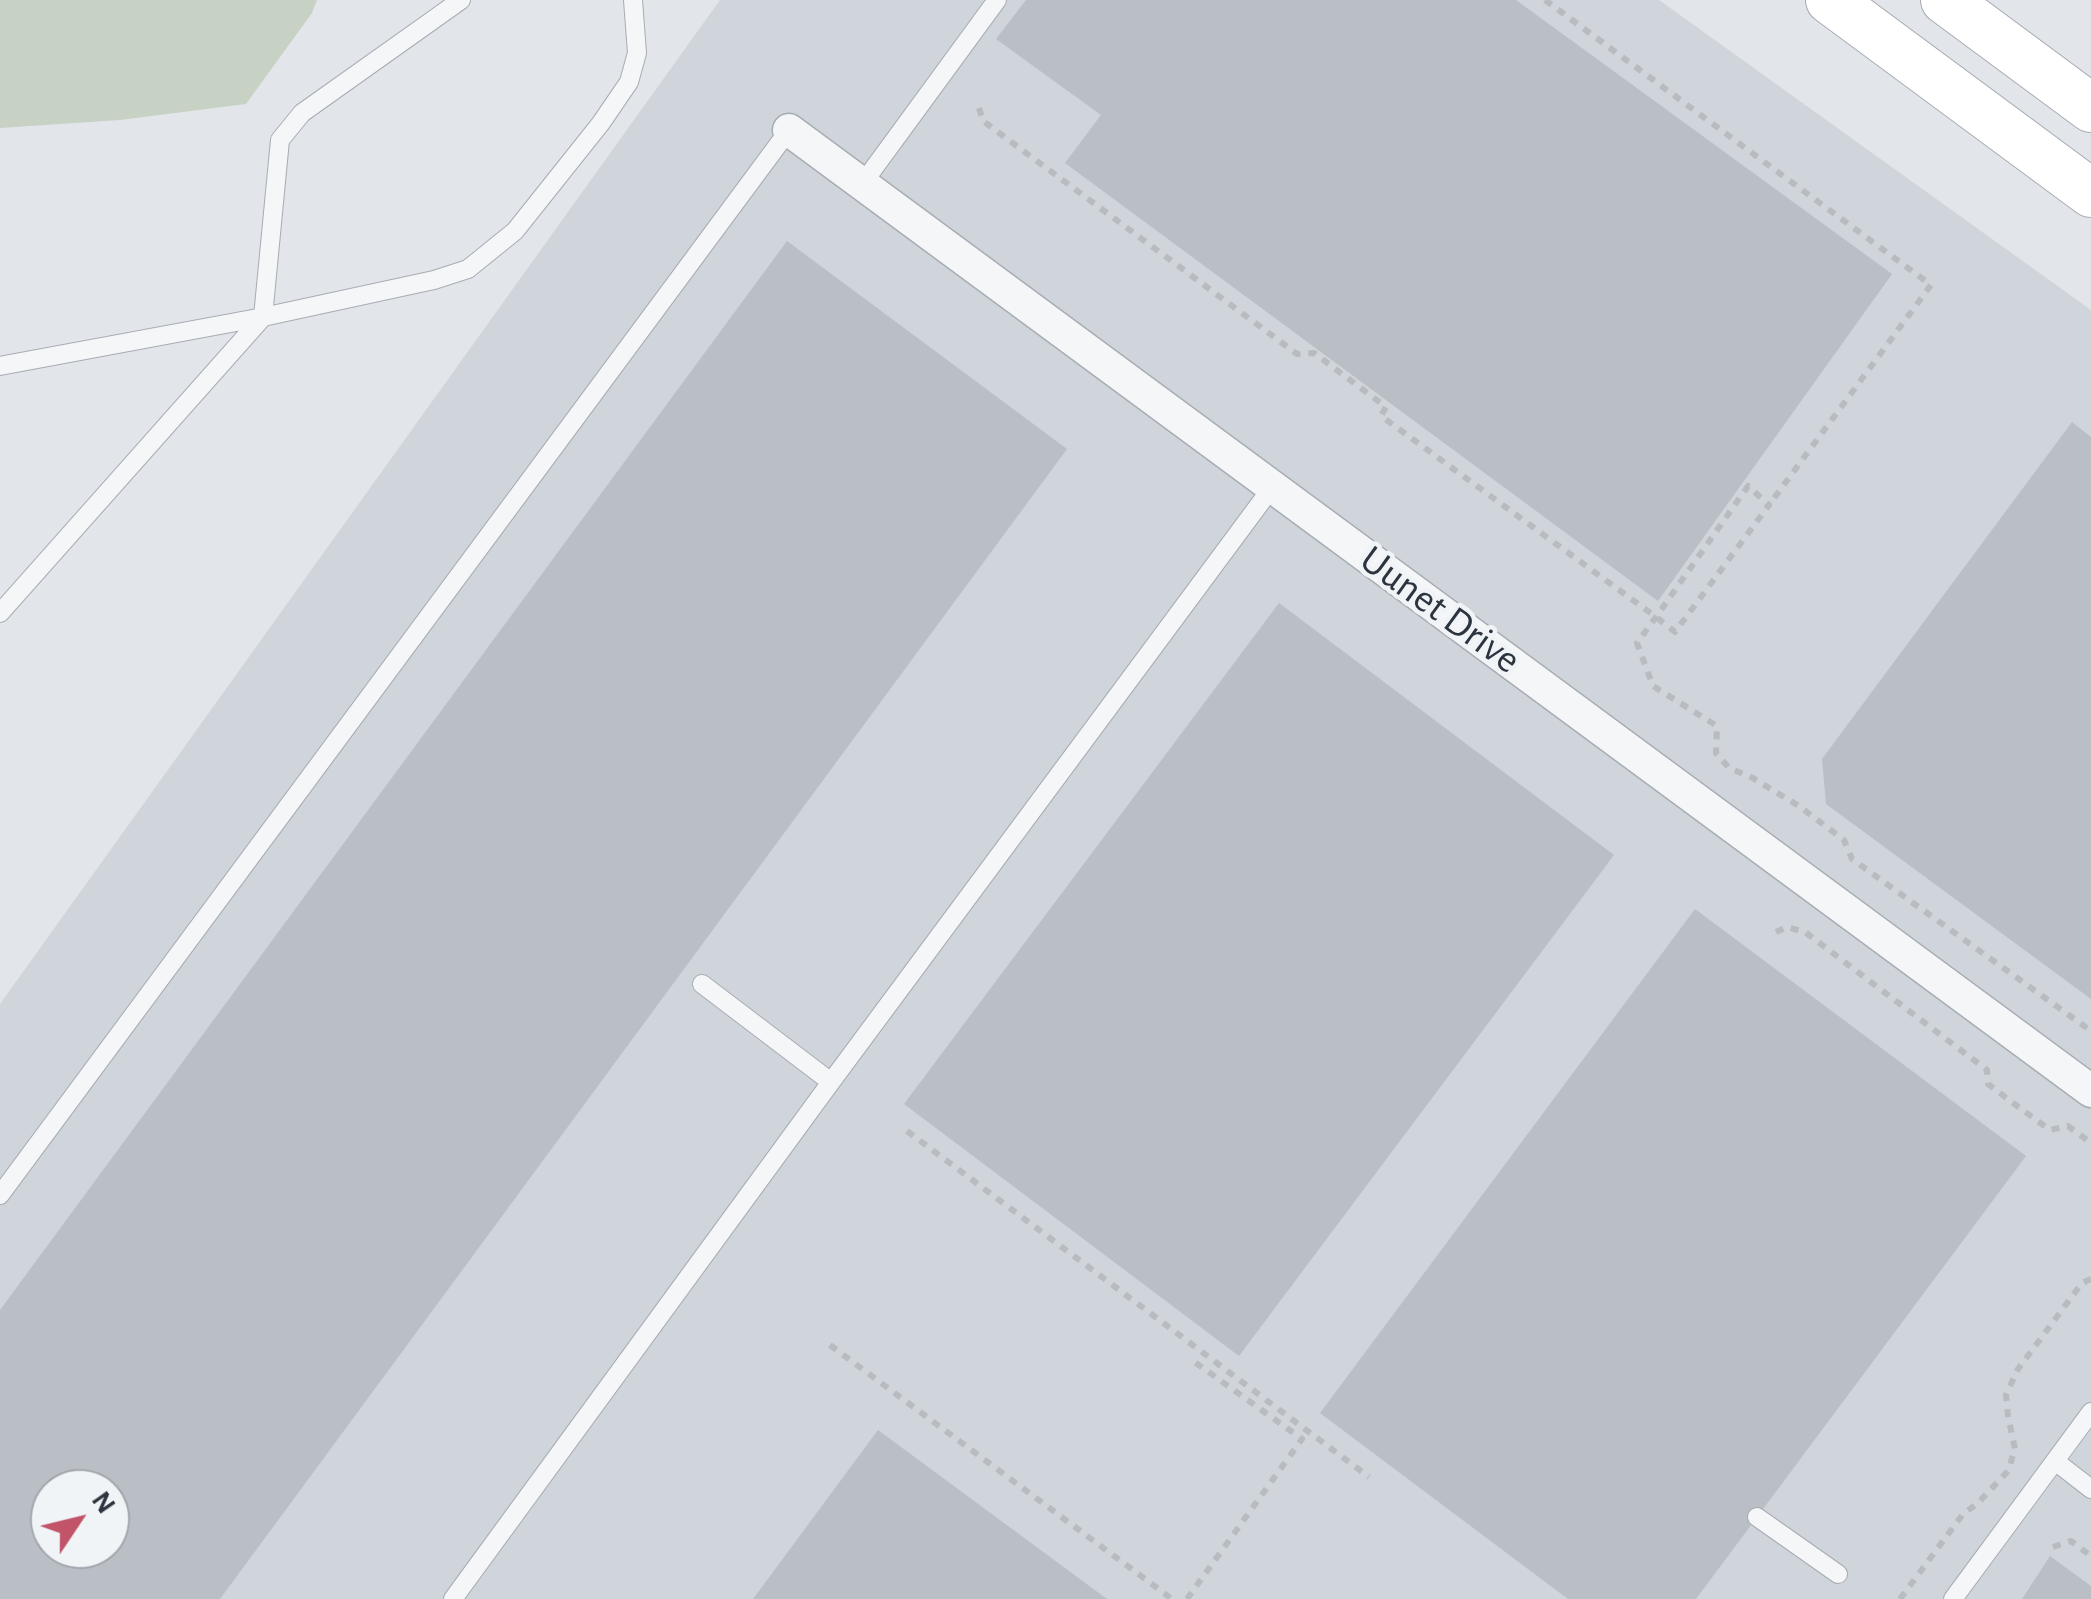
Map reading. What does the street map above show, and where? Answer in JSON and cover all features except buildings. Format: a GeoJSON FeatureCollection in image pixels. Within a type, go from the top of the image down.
{"type":"FeatureCollection","features":[{"type":"Feature","properties":{"kind":"main road"},"geometry":{"type":"LineString","coordinates":[[1830,0],[2091,193]]}},
{"type":"Feature","properties":{"kind":"main road"},"geometry":{"type":"LineString","coordinates":[[1946,0],[2091,108]]}},
{"type":"Feature","properties":{"kind":"street","name":"Uunet Drive"},"geometry":{"type":"LineString","coordinates":[[789,130],[2091,1090]]}},
{"type":"Feature","properties":{"kind":"lane"},"geometry":{"type":"LineString","coordinates":[[0,612],[263,317],[280,140],[302,113],[461,0]]}},
{"type":"Feature","properties":{"kind":"lane"},"geometry":{"type":"LineString","coordinates":[[0,366],[263,317],[468,269],[515,230],[630,82],[637,53],[633,0]]}},
{"type":"Feature","properties":{"kind":"lane"},"geometry":{"type":"LineString","coordinates":[[862,183],[997,0]]}},
{"type":"Feature","properties":{"kind":"lane"},"geometry":{"type":"LineString","coordinates":[[0,1196],[789,130]]}},
{"type":"Feature","properties":{"kind":"lane"},"geometry":{"type":"LineString","coordinates":[[453,1599],[1273,486]]}},
{"type":"Feature","properties":{"kind":"lane"},"geometry":{"type":"LineString","coordinates":[[702,984],[831,1082]]}},
{"type":"Feature","properties":{"kind":"lane"},"geometry":{"type":"LineString","coordinates":[[1953,1599],[2091,1412]]}},
{"type":"Feature","properties":{"kind":"lane"},"geometry":{"type":"LineString","coordinates":[[2055,1461],[2091,1490]]}},
{"type":"Feature","properties":{"kind":"lane"},"geometry":{"type":"LineString","coordinates":[[1757,1517],[1838,1574]]}},
{"type":"Feature","properties":{"kind":"path"},"geometry":{"type":"LineString","coordinates":[[979,108],[983,121],[1298,354],[1314,353],[1386,408],[1380,416],[1675,632],[1931,285],[1546,0]]}},
{"type":"Feature","properties":{"kind":"path"},"geometry":{"type":"LineString","coordinates":[[1770,505],[1748,486],[1637,644],[1654,686],[1717,726],[1716,752],[1729,768],[1799,806],[1844,840],[1852,859],[2091,1031]]}},
{"type":"Feature","properties":{"kind":"path"},"geometry":{"type":"LineString","coordinates":[[1776,932],[1787,927],[1805,932],[1987,1070],[1988,1084],[2039,1122],[2050,1130],[2068,1126],[2091,1143]]}},
{"type":"Feature","properties":{"kind":"path"},"geometry":{"type":"LineString","coordinates":[[907,1131],[1369,1477]]}},
{"type":"Feature","properties":{"kind":"path"},"geometry":{"type":"LineString","coordinates":[[1900,1599],[1963,1514],[1978,1504],[2008,1471],[2015,1449],[2006,1395],[2018,1369],[2082,1283],[2091,1279]]}},
{"type":"Feature","properties":{"kind":"path"},"geometry":{"type":"LineString","coordinates":[[830,1345],[1172,1599]]}},
{"type":"Feature","properties":{"kind":"path"},"geometry":{"type":"LineString","coordinates":[[1187,1599],[1302,1440],[1191,1360],[1202,1352]]}},
{"type":"Feature","properties":{"kind":"path"},"geometry":{"type":"LineString","coordinates":[[2052,1547],[2071,1541],[2091,1556]]}},
{"type":"Feature","properties":{"kind":"shaded area"},"geometry":{"type":"Polygon","coordinates":[[[720,0],[1659,0],[2091,310],[2091,1599],[0,1599],[0,1004],[720,0]]]}},
{"type":"Feature","properties":{"kind":"green space"},"geometry":{"type":"Polygon","coordinates":[[[0,0],[317,0],[312,13],[246,104],[120,120],[0,128],[0,0]]]}}]}
